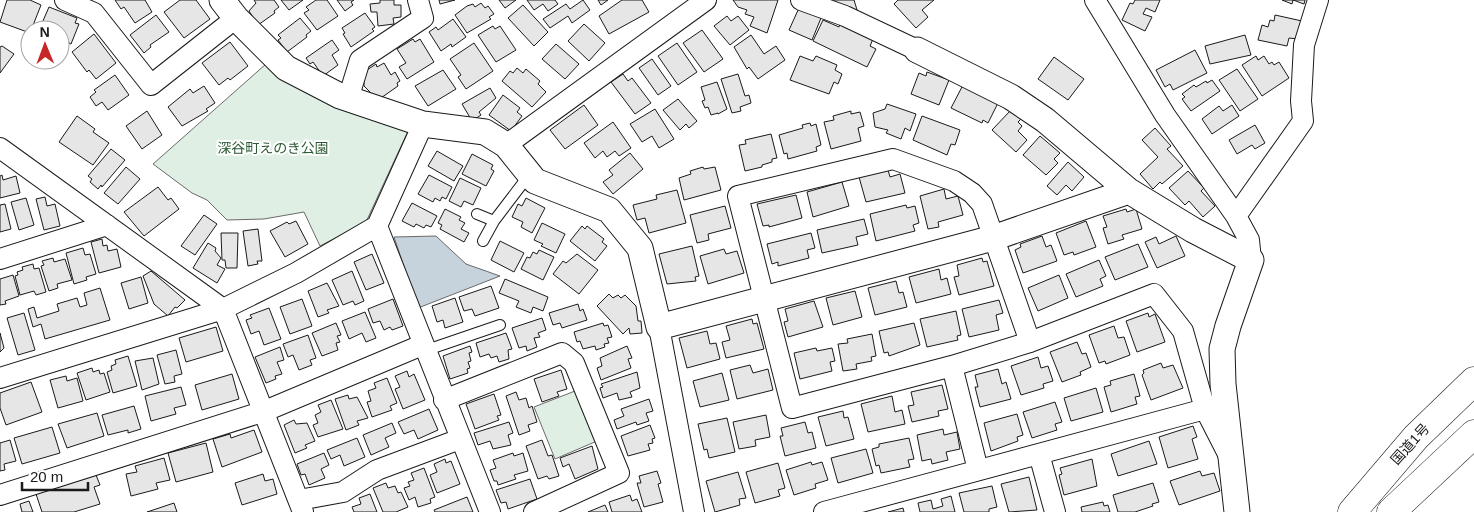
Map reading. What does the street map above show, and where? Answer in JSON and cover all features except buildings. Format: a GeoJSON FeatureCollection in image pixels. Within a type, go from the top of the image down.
{"type":"FeatureCollection","features":[{"type":"Feature","properties":{"kind":"highway","name":"国道1号"},"geometry":{"type":"LineString","coordinates":[[1352,512],[1416,436],[1474,381]]}},
{"type":"Feature","properties":{"kind":"highway"},"geometry":{"type":"LineString","coordinates":[[1391,512],[1474,434]]}},
{"type":"Feature","properties":{"kind":"street"},"geometry":{"type":"LineString","coordinates":[[65,0],[94,13],[151,85],[229,9],[286,68],[348,99],[423,124],[485,132],[506,145],[535,181],[609,210],[640,248],[659,327],[694,512]]}},
{"type":"Feature","properties":{"kind":"street"},"geometry":{"type":"LineString","coordinates":[[348,99],[360,60],[423,18],[418,0]]}},
{"type":"Feature","properties":{"kind":"street"},"geometry":{"type":"LineString","coordinates":[[506,145],[706,0]]}},
{"type":"Feature","properties":{"kind":"street"},"geometry":{"type":"LineString","coordinates":[[801,0],[845,16],[1011,97],[1045,120],[1129,191],[1193,230],[1251,260]]}},
{"type":"Feature","properties":{"kind":"street"},"geometry":{"type":"LineString","coordinates":[[1094,0],[1165,115],[1236,216],[1249,240],[1251,260],[1222,349],[1223,384],[1236,512]]}},
{"type":"Feature","properties":{"kind":"street"},"geometry":{"type":"LineString","coordinates":[[1236,216],[1303,121],[1301,101],[1304,45],[1318,0]]}},
{"type":"Feature","properties":{"kind":"street"},"geometry":{"type":"LineString","coordinates":[[0,378],[223,309],[296,273],[377,226],[423,124]]}},
{"type":"Feature","properties":{"kind":"street"},"geometry":{"type":"LineString","coordinates":[[0,148],[223,309],[301,506],[343,492],[377,470],[460,439]]}},
{"type":"Feature","properties":{"kind":"street"},"geometry":{"type":"LineString","coordinates":[[1030,342],[982,204],[972,193],[954,181],[893,159],[738,196],[792,408],[952,366],[1030,342],[1154,294],[1183,331],[1204,409],[1232,461]]}},
{"type":"Feature","properties":{"kind":"street"},"geometry":{"type":"LineString","coordinates":[[659,327],[993,238],[1129,191]]}},
{"type":"Feature","properties":{"kind":"street"},"geometry":{"type":"LineString","coordinates":[[0,259],[107,226]]}},
{"type":"Feature","properties":{"kind":"street"},"geometry":{"type":"LineString","coordinates":[[377,226],[423,348],[490,512]]}},
{"type":"Feature","properties":{"kind":"street"},"geometry":{"type":"LineString","coordinates":[[0,495],[264,411],[423,348]]}},
{"type":"Feature","properties":{"kind":"street"},"geometry":{"type":"LineString","coordinates":[[444,400],[562,353],[574,363],[620,473],[534,512]]}},
{"type":"Feature","properties":{"kind":"street"},"geometry":{"type":"LineString","coordinates":[[952,366],[978,470]]}},
{"type":"Feature","properties":{"kind":"street"},"geometry":{"type":"LineString","coordinates":[[824,512],[1204,409]]}},
{"type":"Feature","properties":{"kind":"street"},"geometry":{"type":"LineString","coordinates":[[1039,454],[1055,512]]}},
{"type":"Feature","properties":{"kind":"lane"},"geometry":{"type":"LineString","coordinates":[[483,241],[494,221],[530,174]]}},
{"type":"Feature","properties":{"kind":"lane"},"geometry":{"type":"LineString","coordinates":[[478,214],[494,221]]}},
{"type":"Feature","properties":{"kind":"lane"},"geometry":{"type":"LineString","coordinates":[[423,348],[500,325]]}},
{"type":"Feature","properties":{"kind":"green space","name":"深谷町えのき公園"},"geometry":{"type":"Polygon","coordinates":[[[266,64],[409,129],[366,222],[320,246],[304,212],[264,219],[227,220],[207,200],[192,193],[153,164],[266,64]]]}},
{"type":"Feature","properties":{"kind":"green space"},"geometry":{"type":"Polygon","coordinates":[[[575,391],[597,441],[555,459],[534,407],[575,391]]]}},
{"type":"Feature","properties":{"kind":"shaded area"},"geometry":{"type":"Polygon","coordinates":[[[436,236],[466,264],[500,276],[418,308],[394,237],[436,236]]]}}]}
